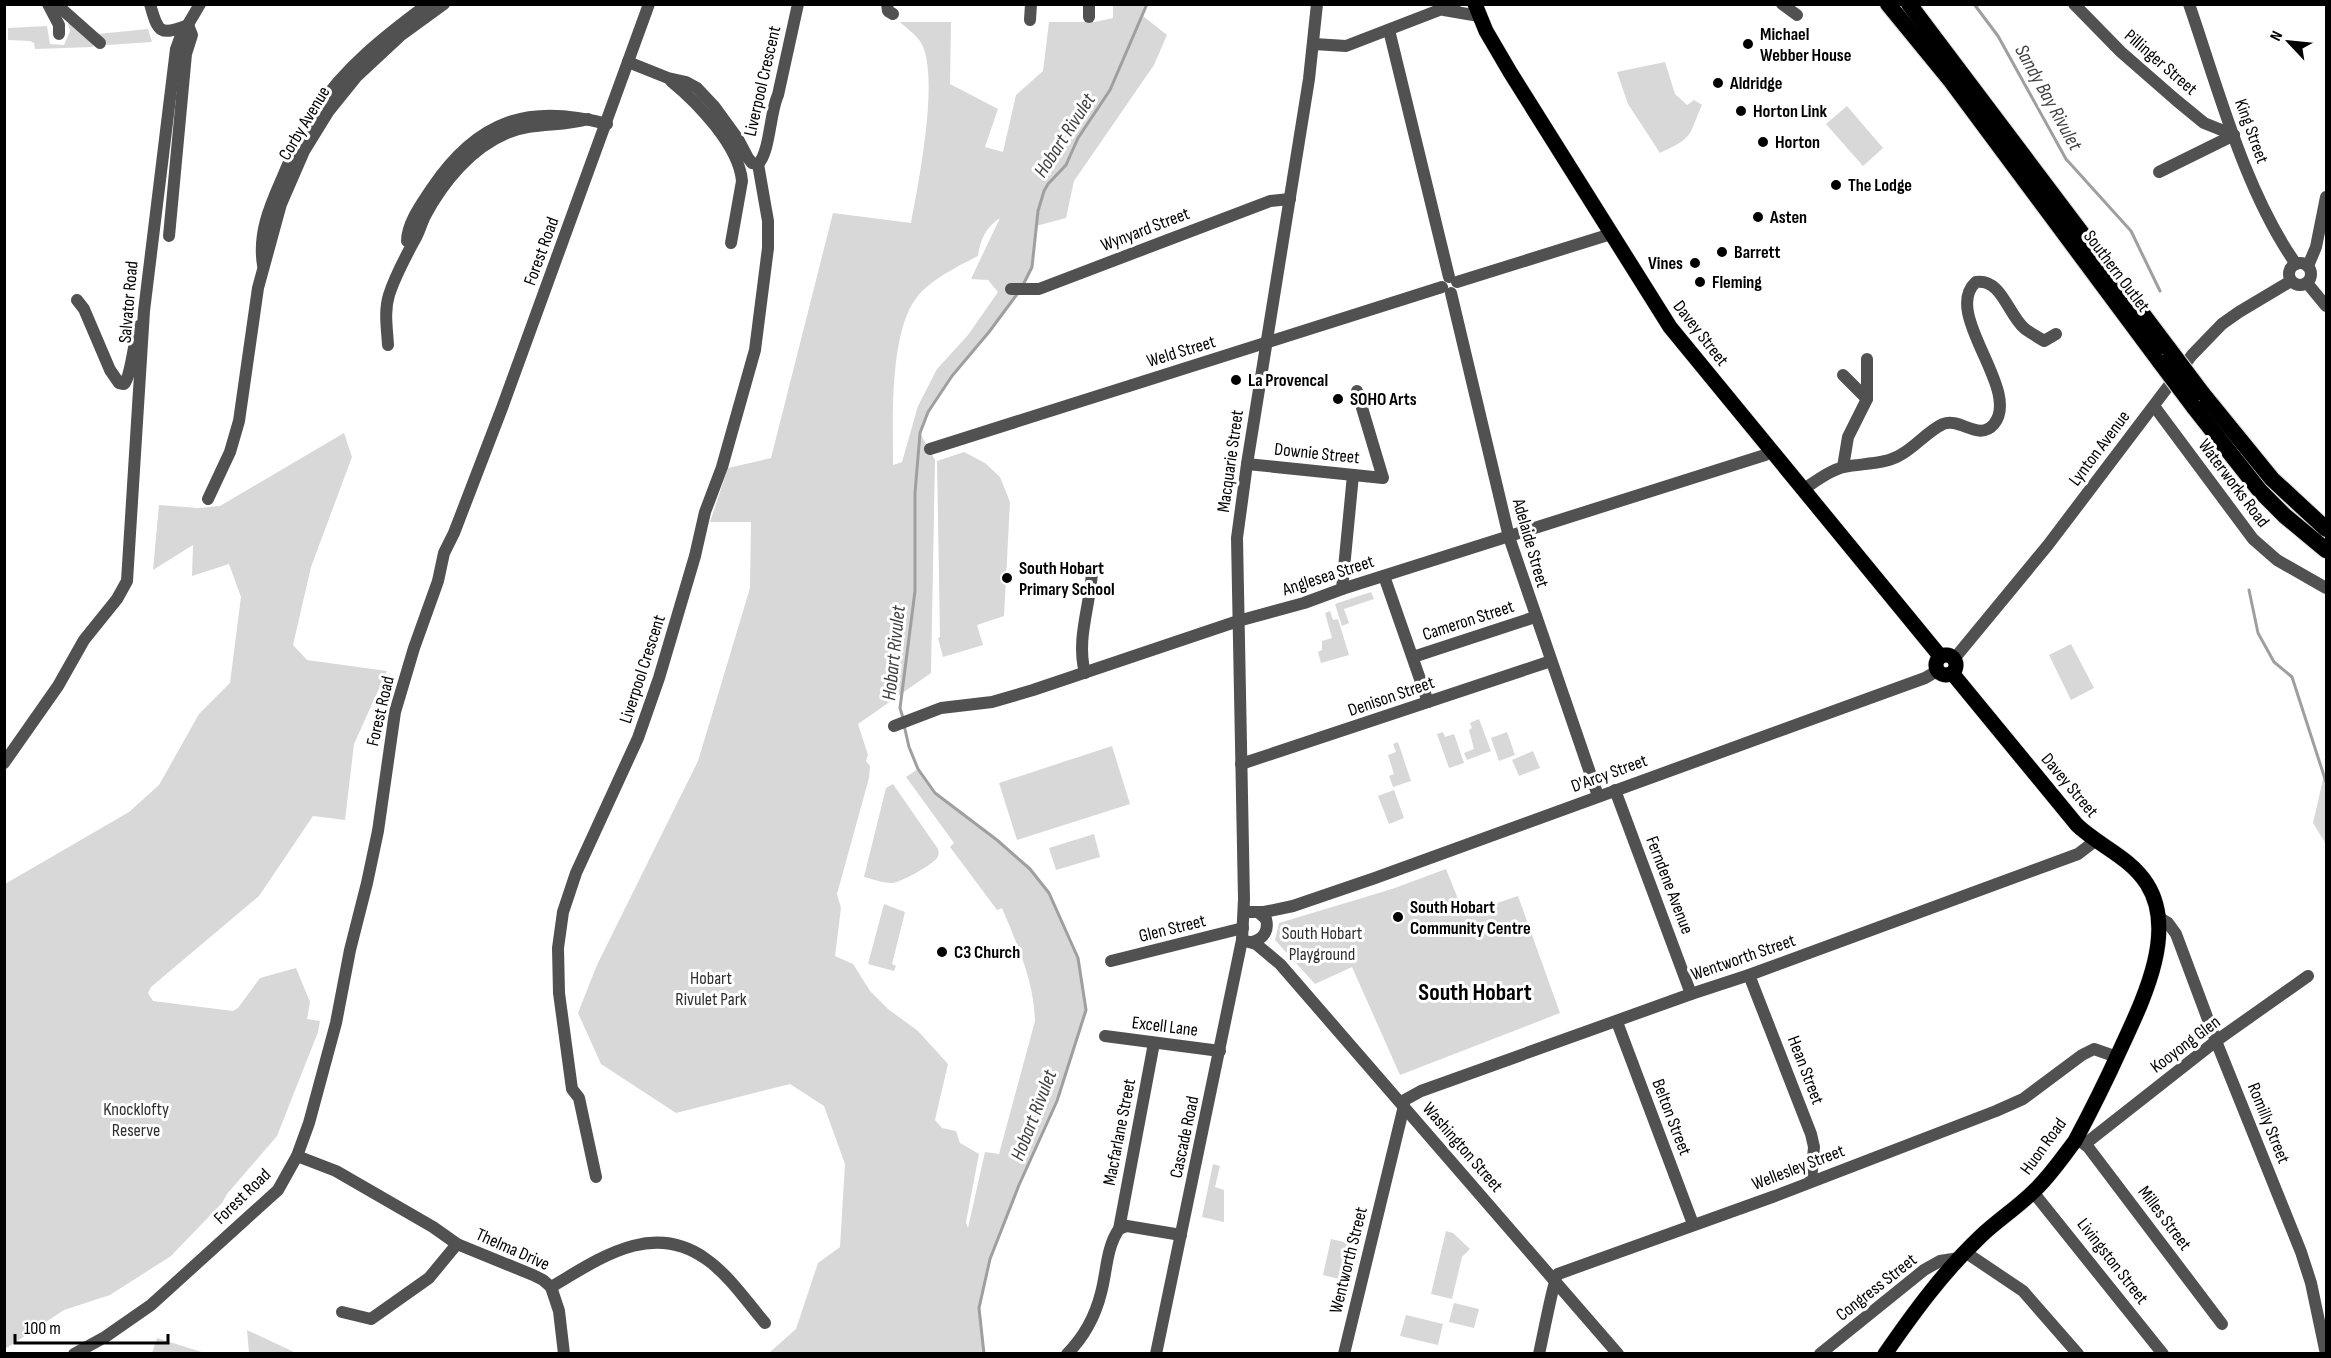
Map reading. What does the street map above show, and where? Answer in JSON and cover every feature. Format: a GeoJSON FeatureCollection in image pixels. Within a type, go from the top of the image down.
{"type":"FeatureCollection","features":[{"type":"Feature","properties":{"kind":"highway","name":"Southern Outlet"},"geometry":{"type":"LineString","coordinates":[[1888,4],[1951,81],[2197,399],[2259,491],[2326,550]]}},
{"type":"Feature","properties":{"kind":"highway","name":"Southern Outlet"},"geometry":{"type":"LineString","coordinates":[[1909,4],[2164,356]]}},
{"type":"Feature","properties":{"kind":"highway","name":"Southern Outlet"},"geometry":{"type":"LineString","coordinates":[[2197,399],[2272,479],[2326,529]]}},
{"type":"Feature","properties":{"kind":"main road","name":"Davey Street"},"geometry":{"type":"LineString","coordinates":[[1477,10],[1516,82],[1670,327],[2070,817],[2095,841],[2127,862],[2142,877],[2153,897],[2158,917]]}},
{"type":"Feature","properties":{"kind":"main road","name":"Huon Road"},"geometry":{"type":"LineString","coordinates":[[1885,1353],[1925,1298],[1962,1255],[1994,1224],[2033,1192],[2081,1141],[2138,1012],[2152,971],[2157,945],[2158,917]]}},
{"type":"Feature","properties":{"kind":"street"},"geometry":{"type":"LineString","coordinates":[[48,4],[59,25],[59,34]]}},
{"type":"Feature","properties":{"kind":"street"},"geometry":{"type":"LineString","coordinates":[[56,4],[100,43]]}},
{"type":"Feature","properties":{"kind":"street"},"geometry":{"type":"LineString","coordinates":[[150,4],[156,27],[161,31],[173,31],[188,25],[192,35],[186,54],[170,236]]}},
{"type":"Feature","properties":{"kind":"street","name":"Salvator Road"},"geometry":{"type":"LineString","coordinates":[[4,763],[58,686],[84,640],[117,599],[127,581],[144,311],[176,49],[200,4]]}},
{"type":"Feature","properties":{"kind":"street","name":"Corby Avenue"},"geometry":{"type":"LineString","coordinates":[[263,266],[261,249],[271,203],[294,151],[316,111],[355,65],[389,32],[428,4]]}},
{"type":"Feature","properties":{"kind":"street","name":"Corby Avenue"},"geometry":{"type":"LineString","coordinates":[[208,499],[230,452],[239,421],[263,266],[281,204],[304,151],[328,111],[382,51],[444,4]]}},
{"type":"Feature","properties":{"kind":"street","name":"Forest Road"},"geometry":{"type":"LineString","coordinates":[[74,1353],[105,1337],[151,1305],[278,1190],[297,1156],[309,1123],[336,1023],[350,950],[378,831],[395,712],[414,648],[438,581],[444,553],[454,533],[502,408],[649,4]]}},
{"type":"Feature","properties":{"kind":"street","name":"Liverpool Crescent"},"geometry":{"type":"LineString","coordinates":[[758,164],[762,160],[798,4]]}},
{"type":"Feature","properties":{"kind":"street"},"geometry":{"type":"LineString","coordinates":[[887,4],[888,11],[893,14],[894,4]]}},
{"type":"Feature","properties":{"kind":"street"},"geometry":{"type":"LineString","coordinates":[[1030,20],[1031,4]]}},
{"type":"Feature","properties":{"kind":"street","name":"Macquarie Street"},"geometry":{"type":"LineString","coordinates":[[1246,937],[1237,538],[1314,45],[1317,4]]}},
{"type":"Feature","properties":{"kind":"street"},"geometry":{"type":"LineString","coordinates":[[1314,45],[1341,47],[1455,4]]}},
{"type":"Feature","properties":{"kind":"street"},"geometry":{"type":"LineString","coordinates":[[1782,4],[1797,15]]}},
{"type":"Feature","properties":{"kind":"street","name":"Pillinger Street"},"geometry":{"type":"LineString","coordinates":[[2074,4],[2121,52],[2204,123],[2234,135]]}},
{"type":"Feature","properties":{"kind":"street","name":"King Street"},"geometry":{"type":"LineString","coordinates":[[2189,4],[2253,183],[2287,251],[2302,265]]}},
{"type":"Feature","properties":{"kind":"street"},"geometry":{"type":"LineString","coordinates":[[1443,10],[1477,10]]}},
{"type":"Feature","properties":{"kind":"street","name":"Adelaide Street"},"geometry":{"type":"LineString","coordinates":[[1389,30],[1509,537],[1598,796]]}},
{"type":"Feature","properties":{"kind":"street","name":"Liverpool Crescent"},"geometry":{"type":"LineString","coordinates":[[596,1177],[579,1098],[572,1089],[559,993],[558,948],[563,912],[576,873],[638,738],[659,678],[695,556],[705,512],[725,456],[755,350],[768,248],[766,202],[758,164],[748,158],[738,139],[706,97],[686,82],[668,78],[628,62]]}},
{"type":"Feature","properties":{"kind":"street","name":"Liverpool Crescent"},"geometry":{"type":"LineString","coordinates":[[668,78],[694,100],[717,128],[741,171],[742,181],[731,243]]}},
{"type":"Feature","properties":{"kind":"street"},"geometry":{"type":"LineString","coordinates":[[388,345],[389,294],[408,251],[434,201],[475,151],[521,128],[569,124],[588,119],[607,124]]}},
{"type":"Feature","properties":{"kind":"street"},"geometry":{"type":"LineString","coordinates":[[2159,172],[2234,135]]}},
{"type":"Feature","properties":{"kind":"street"},"geometry":{"type":"LineString","coordinates":[[2302,265],[2312,275],[2307,283],[2300,285],[2291,281],[2290,271],[2302,265],[2316,247],[2326,197]]}},
{"type":"Feature","properties":{"kind":"street","name":"Wynyard Street"},"geometry":{"type":"LineString","coordinates":[[1011,289],[1039,289],[1270,201],[1290,199]]}},
{"type":"Feature","properties":{"kind":"street","name":"Weld Street"},"geometry":{"type":"LineString","coordinates":[[930,449],[1611,234]]}},
{"type":"Feature","properties":{"kind":"street"},"geometry":{"type":"LineString","coordinates":[[1804,489],[1843,467],[1886,461],[1902,455],[1944,424],[1954,423],[1976,431],[1985,430],[1994,425],[1999,416],[2000,402],[1994,377],[1970,326],[1968,293],[1976,282],[1983,281],[1993,285],[2024,328],[2044,341],[2056,334]]}},
{"type":"Feature","properties":{"kind":"street","name":"Lynton Avenue"},"geometry":{"type":"LineString","coordinates":[[1946,665],[2048,545],[2193,355],[2222,324],[2252,302],[2291,281]]}},
{"type":"Feature","properties":{"kind":"street"},"geometry":{"type":"LineString","coordinates":[[2307,283],[2326,306]]}},
{"type":"Feature","properties":{"kind":"street"},"geometry":{"type":"LineString","coordinates":[[77,300],[84,309],[110,370],[117,381],[122,384],[127,383],[129,379],[134,341],[144,311]]}},
{"type":"Feature","properties":{"kind":"street"},"geometry":{"type":"LineString","coordinates":[[1843,467],[1848,437],[1867,399],[1867,359]]}},
{"type":"Feature","properties":{"kind":"street"},"geometry":{"type":"LineString","coordinates":[[1843,375],[1867,399]]}},
{"type":"Feature","properties":{"kind":"street","name":"Downie Street"},"geometry":{"type":"LineString","coordinates":[[1247,464],[1383,478],[1357,391]]}},
{"type":"Feature","properties":{"kind":"street","name":"Waterworks Road"},"geometry":{"type":"LineString","coordinates":[[2154,406],[2253,539],[2277,560],[2326,588]]}},
{"type":"Feature","properties":{"kind":"street","name":"Anglesea Street"},"geometry":{"type":"LineString","coordinates":[[894,726],[941,708],[992,702],[1085,673],[1238,621],[1304,603],[1765,454],[1771,449]]}},
{"type":"Feature","properties":{"kind":"street"},"geometry":{"type":"LineString","coordinates":[[1342,589],[1353,475]]}},
{"type":"Feature","properties":{"kind":"street"},"geometry":{"type":"LineString","coordinates":[[1085,673],[1081,640],[1092,572]]}},
{"type":"Feature","properties":{"kind":"street"},"geometry":{"type":"LineString","coordinates":[[1384,576],[1428,702]]}},
{"type":"Feature","properties":{"kind":"street","name":"Cameron Street"},"geometry":{"type":"LineString","coordinates":[[1413,657],[1535,617]]}},
{"type":"Feature","properties":{"kind":"street","name":"Denison Street"},"geometry":{"type":"LineString","coordinates":[[1241,764],[1551,661]]}},
{"type":"Feature","properties":{"kind":"street","name":"D'Arcy Street"},"geometry":{"type":"LineString","coordinates":[[1244,912],[1293,906],[1436,857],[1925,678],[1946,665]]}},
{"type":"Feature","properties":{"kind":"street","name":"Ferndene Avenue"},"geometry":{"type":"LineString","coordinates":[[1615,790],[1691,994]]}},
{"type":"Feature","properties":{"kind":"street","name":"Wentworth Street"},"geometry":{"type":"LineString","coordinates":[[1344,1353],[1403,1104],[1416,1093],[1749,975],[2078,854],[2095,841]]}},
{"type":"Feature","properties":{"kind":"street","name":"D'Arcy Street"},"geometry":{"type":"LineString","coordinates":[[1266,930],[1277,916],[1293,906]]}},
{"type":"Feature","properties":{"kind":"street"},"geometry":{"type":"LineString","coordinates":[[1246,937],[1260,939],[1266,930],[1266,919],[1258,912]]}},
{"type":"Feature","properties":{"kind":"street","name":"Romilly Street"},"geometry":{"type":"LineString","coordinates":[[2158,917],[2168,923],[2176,934],[2216,1041],[2301,1252],[2311,1283],[2326,1353]]}},
{"type":"Feature","properties":{"kind":"street","name":"Washington Street"},"geometry":{"type":"LineString","coordinates":[[1266,930],[1267,939],[1280,964]]}},
{"type":"Feature","properties":{"kind":"street","name":"Washington Street"},"geometry":{"type":"LineString","coordinates":[[1246,937],[1280,964],[1618,1353]]}},
{"type":"Feature","properties":{"kind":"street","name":"Glen Street"},"geometry":{"type":"LineString","coordinates":[[1111,961],[1246,937]]}},
{"type":"Feature","properties":{"kind":"street","name":"Cascade Road"},"geometry":{"type":"LineString","coordinates":[[1156,1353],[1246,937]]}},
{"type":"Feature","properties":{"kind":"street","name":"Hean Street"},"geometry":{"type":"LineString","coordinates":[[1749,975],[1811,1134],[1814,1147],[1811,1181]]}},
{"type":"Feature","properties":{"kind":"street","name":"Kooyong Glen"},"geometry":{"type":"LineString","coordinates":[[2081,1141],[2308,976]]}},
{"type":"Feature","properties":{"kind":"street","name":"Belton Street"},"geometry":{"type":"LineString","coordinates":[[1617,1022],[1693,1224]]}},
{"type":"Feature","properties":{"kind":"street","name":"Excell Lane"},"geometry":{"type":"LineString","coordinates":[[1105,1036],[1220,1051]]}},
{"type":"Feature","properties":{"kind":"street","name":"Macfarlane Street"},"geometry":{"type":"LineString","coordinates":[[1067,1353],[1082,1338],[1095,1315],[1109,1246],[1119,1229],[1154,1043]]}},
{"type":"Feature","properties":{"kind":"street","name":"Wellesley Street"},"geometry":{"type":"LineString","coordinates":[[1554,1278],[1558,1274],[1811,1181],[2023,1099],[2082,1055],[2094,1049],[2117,1057]]}},
{"type":"Feature","properties":{"kind":"street","name":"Milles Street"},"geometry":{"type":"LineString","coordinates":[[2081,1141],[2222,1324]]}},
{"type":"Feature","properties":{"kind":"street","name":"Thelma Drive"},"geometry":{"type":"LineString","coordinates":[[297,1156],[355,1181],[433,1227],[457,1244],[533,1275],[551,1287],[576,1271],[633,1245],[651,1242],[672,1243],[687,1248],[707,1259],[722,1272],[765,1323]]}},
{"type":"Feature","properties":{"kind":"street","name":"Livingston Street"},"geometry":{"type":"LineString","coordinates":[[2033,1192],[2163,1353]]}},
{"type":"Feature","properties":{"kind":"street"},"geometry":{"type":"LineString","coordinates":[[1119,1229],[1127,1226],[1181,1235]]}},
{"type":"Feature","properties":{"kind":"street"},"geometry":{"type":"LineString","coordinates":[[342,1312],[371,1319],[429,1278],[457,1244]]}},
{"type":"Feature","properties":{"kind":"street"},"geometry":{"type":"LineString","coordinates":[[1962,1255],[2023,1291],[2078,1353]]}},
{"type":"Feature","properties":{"kind":"street","name":"Congress Street"},"geometry":{"type":"LineString","coordinates":[[1820,1353],[1924,1270],[1940,1261],[1962,1255]]}},
{"type":"Feature","properties":{"kind":"street"},"geometry":{"type":"LineString","coordinates":[[1539,1353],[1554,1291],[1554,1278]]}},
{"type":"Feature","properties":{"kind":"street"},"geometry":{"type":"LineString","coordinates":[[551,1287],[559,1311],[564,1353]]}},
{"type":"Feature","properties":{"kind":"green space","name":"Hobart Rivulet Park"},"geometry":{"type":"Polygon","coordinates":[[[1113,5],[1147,5],[1143,16],[1167,35],[1154,65],[1074,181],[1066,218],[1036,226],[1033,263],[1028,278],[948,383],[928,415],[920,433],[935,460],[931,673],[858,724],[868,755],[866,761],[870,766],[869,778],[837,894],[841,908],[835,956],[853,964],[870,991],[888,1009],[918,1031],[948,1064],[935,1120],[942,1128],[956,1131],[960,1143],[979,1154],[966,1222],[968,1228],[985,1152],[999,1154],[1035,1021],[1034,1006],[1024,963],[1002,908],[997,910],[950,847],[954,843],[906,777],[918,769],[935,793],[997,840],[1030,869],[1049,893],[1078,958],[1086,1010],[1057,1101],[1019,1185],[990,1258],[979,1308],[984,1353],[769,1353],[796,1329],[818,1263],[840,1247],[845,1164],[824,1106],[790,1084],[676,1113],[601,1064],[578,1013],[597,965],[698,761],[750,588],[751,522],[710,522],[728,468],[771,458],[833,213],[911,223],[926,129],[928,77],[926,56],[920,41],[900,22],[951,22],[950,84],[998,109],[985,147],[1003,152],[1016,95],[1043,71],[1049,22],[1095,22],[1113,18],[1113,5]],[[1000,218],[984,234],[978,256],[929,285],[917,297],[908,312],[901,332],[894,378],[893,465],[902,462],[918,406],[937,369],[968,335],[998,292],[988,280],[971,279],[1000,218]]]}},
{"type":"Feature","properties":{"kind":"green space"},"geometry":{"type":"Polygon","coordinates":[[[66,16],[93,41],[93,47],[35,49],[34,43],[30,41],[8,40],[8,28],[47,26],[50,44],[64,45],[70,31],[66,16]]]}},
{"type":"Feature","properties":{"kind":"green space"},"geometry":{"type":"Polygon","coordinates":[[[148,29],[152,42],[107,45],[98,34],[148,29]]]}},
{"type":"Feature","properties":{"kind":"green space"},"geometry":{"type":"Polygon","coordinates":[[[1665,62],[1675,94],[1687,105],[1694,100],[1702,105],[1687,137],[1660,153],[1628,104],[1617,72],[1665,62]]]}},
{"type":"Feature","properties":{"kind":"green space"},"geometry":{"type":"Polygon","coordinates":[[[1847,106],[1883,148],[1863,166],[1826,124],[1847,106]]]}},
{"type":"Feature","properties":{"kind":"green space","name":"Knocklofty Reserve"},"geometry":{"type":"Polygon","coordinates":[[[344,433],[352,457],[311,567],[293,645],[307,660],[387,671],[354,744],[345,820],[313,816],[259,896],[151,987],[148,993],[153,1001],[233,1011],[238,1008],[260,978],[296,968],[310,1002],[307,1019],[320,1021],[318,1032],[277,1136],[227,1194],[222,1203],[171,1256],[110,1295],[64,1310],[5,1349],[5,884],[129,812],[159,785],[199,714],[230,683],[241,597],[229,564],[192,576],[193,545],[153,570],[159,505],[198,508],[220,506],[344,433]]]}},
{"type":"Feature","properties":{"kind":"green space"},"geometry":{"type":"Polygon","coordinates":[[[964,452],[985,463],[1000,477],[1010,502],[1004,616],[977,625],[983,645],[943,657],[938,638],[940,637],[937,461],[964,452]]]}},
{"type":"Feature","properties":{"kind":"green space"},"geometry":{"type":"Polygon","coordinates":[[[1371,592],[1374,599],[1344,609],[1349,623],[1342,626],[1335,604],[1371,592]]]}},
{"type":"Feature","properties":{"kind":"green space"},"geometry":{"type":"Polygon","coordinates":[[[1330,611],[1333,620],[1338,619],[1349,655],[1321,663],[1318,652],[1322,650],[1322,641],[1332,638],[1325,613],[1330,611]]]}},
{"type":"Feature","properties":{"kind":"green space"},"geometry":{"type":"Polygon","coordinates":[[[2071,644],[2094,688],[2071,700],[2049,655],[2071,644]]]}},
{"type":"Feature","properties":{"kind":"green space"},"geometry":{"type":"Polygon","coordinates":[[[1479,719],[1491,751],[1467,760],[1464,753],[1474,749],[1469,730],[1472,728],[1470,723],[1479,719]]]}},
{"type":"Feature","properties":{"kind":"green space"},"geometry":{"type":"Polygon","coordinates":[[[1443,732],[1445,737],[1454,734],[1464,763],[1449,768],[1437,734],[1443,732]]]}},
{"type":"Feature","properties":{"kind":"green space"},"geometry":{"type":"Polygon","coordinates":[[[1507,732],[1515,755],[1499,761],[1491,738],[1507,732]]]}},
{"type":"Feature","properties":{"kind":"green space"},"geometry":{"type":"Polygon","coordinates":[[[1398,742],[1411,781],[1393,787],[1389,776],[1394,774],[1388,755],[1396,752],[1393,744],[1398,742]]]}},
{"type":"Feature","properties":{"kind":"green space"},"geometry":{"type":"Polygon","coordinates":[[[1112,746],[1130,804],[1017,840],[999,783],[1112,746]]]}},
{"type":"Feature","properties":{"kind":"green space"},"geometry":{"type":"Polygon","coordinates":[[[1533,751],[1540,768],[1519,776],[1512,760],[1533,751]]]}},
{"type":"Feature","properties":{"kind":"green space"},"geometry":{"type":"Polygon","coordinates":[[[2324,775],[2326,778],[2326,844],[2313,823],[2324,775]]]}},
{"type":"Feature","properties":{"kind":"green space"},"geometry":{"type":"Polygon","coordinates":[[[893,784],[939,853],[934,861],[923,869],[892,883],[864,877],[886,788],[893,784]]]}},
{"type":"Feature","properties":{"kind":"green space"},"geometry":{"type":"Polygon","coordinates":[[[1394,790],[1404,818],[1389,824],[1378,796],[1394,790]]]}},
{"type":"Feature","properties":{"kind":"green space"},"geometry":{"type":"Polygon","coordinates":[[[1094,834],[1100,857],[1056,870],[1049,848],[1094,834]]]}},
{"type":"Feature","properties":{"kind":"green space","name":"South Hobart Playground"},"geometry":{"type":"Polygon","coordinates":[[[1446,869],[1464,914],[1518,896],[1560,1013],[1400,1075],[1352,967],[1315,984],[1275,940],[1279,923],[1392,889],[1446,869]]]}},
{"type":"Feature","properties":{"kind":"green space"},"geometry":{"type":"Polygon","coordinates":[[[884,904],[905,912],[892,964],[896,966],[894,971],[868,964],[884,904]]]}},
{"type":"Feature","properties":{"kind":"green space"},"geometry":{"type":"Polygon","coordinates":[[[1213,1164],[1220,1166],[1215,1187],[1224,1190],[1224,1222],[1202,1217],[1213,1164]]]}},
{"type":"Feature","properties":{"kind":"green space"},"geometry":{"type":"Polygon","coordinates":[[[1446,1231],[1453,1233],[1470,1249],[1462,1257],[1452,1299],[1431,1294],[1446,1231]]]}},
{"type":"Feature","properties":{"kind":"green space"},"geometry":{"type":"Polygon","coordinates":[[[1331,1239],[1348,1243],[1339,1279],[1323,1275],[1331,1239]]]}},
{"type":"Feature","properties":{"kind":"green space"},"geometry":{"type":"Polygon","coordinates":[[[1454,1303],[1479,1309],[1474,1328],[1449,1322],[1454,1303]]]}},
{"type":"Feature","properties":{"kind":"green space"},"geometry":{"type":"Polygon","coordinates":[[[1406,1315],[1443,1324],[1438,1345],[1400,1336],[1406,1315]]]}},
{"type":"Feature","properties":{"kind":"green space"},"geometry":{"type":"Polygon","coordinates":[[[247,1330],[296,1353],[249,1353],[247,1330]]]}},
{"type":"Feature","properties":{"kind":"green space"},"geometry":{"type":"Polygon","coordinates":[[[157,1338],[205,1353],[152,1353],[157,1338]]]}},
{"type":"Feature","properties":{"kind":"waterway","name":"Hobart Rivulet"},"geometry":{"type":"LineString","coordinates":[[1023,285],[1032,267],[1038,211],[1044,191],[1066,165],[1078,138],[1110,90],[1147,4]]}},
{"type":"Feature","properties":{"kind":"waterway","name":"Sandy Bay Rivulet"},"geometry":{"type":"LineString","coordinates":[[1974,4],[1998,36],[2066,159],[2131,231],[2160,291]]}},
{"type":"Feature","properties":{"kind":"waterway","name":"Hobart Rivulet"},"geometry":{"type":"LineString","coordinates":[[903,718],[900,708],[915,591],[915,493],[920,433],[928,412],[952,376],[1018,293]]}},
{"type":"Feature","properties":{"kind":"waterway","name":"Sandy Bay Rivulet"},"geometry":{"type":"LineString","coordinates":[[2249,590],[2258,633],[2274,662],[2292,677],[2326,782]]}},
{"type":"Feature","properties":{"kind":"waterway","name":"Hobart Rivulet"},"geometry":{"type":"LineString","coordinates":[[904,725],[909,747],[918,769],[935,793],[997,840],[1030,869],[1049,893],[1078,958],[1086,1010],[1057,1101],[1019,1185],[990,1259],[979,1308],[984,1354]]}},
{"type":"Feature","properties":{"kind":"place","name":"Michael Webber House"},"geometry":{"type":"Point","coordinates":[1748,44]}},
{"type":"Feature","properties":{"kind":"place","name":"Aldridge"},"geometry":{"type":"Point","coordinates":[1718,83]}},
{"type":"Feature","properties":{"kind":"place","name":"Horton Link"},"geometry":{"type":"Point","coordinates":[1741,111]}},
{"type":"Feature","properties":{"kind":"place","name":"Horton"},"geometry":{"type":"Point","coordinates":[1763,142]}},
{"type":"Feature","properties":{"kind":"place","name":"The Lodge"},"geometry":{"type":"Point","coordinates":[1836,185]}},
{"type":"Feature","properties":{"kind":"place","name":"Asten"},"geometry":{"type":"Point","coordinates":[1758,217]}},
{"type":"Feature","properties":{"kind":"place","name":"Barrett"},"geometry":{"type":"Point","coordinates":[1722,252]}},
{"type":"Feature","properties":{"kind":"place","name":"Vines"},"geometry":{"type":"Point","coordinates":[1695,263]}},
{"type":"Feature","properties":{"kind":"place","name":"Fleming"},"geometry":{"type":"Point","coordinates":[1700,282]}},
{"type":"Feature","properties":{"kind":"place","name":"La Provencal"},"geometry":{"type":"Point","coordinates":[1236,380]}},
{"type":"Feature","properties":{"kind":"place","name":"SOHO Arts"},"geometry":{"type":"Point","coordinates":[1338,399]}},
{"type":"Feature","properties":{"kind":"place","name":"South Hobart Primary School"},"geometry":{"type":"Point","coordinates":[1007,578]}},
{"type":"Feature","properties":{"kind":"place","name":"South Hobart Community Centre"},"geometry":{"type":"Point","coordinates":[1398,917]}},
{"type":"Feature","properties":{"kind":"place","name":"C3 Church"},"geometry":{"type":"Point","coordinates":[942,952]}},
{"type":"Feature","properties":{"kind":"district","name":"South Hobart"},"geometry":{"type":"Point","coordinates":[1475,992]}}]}
